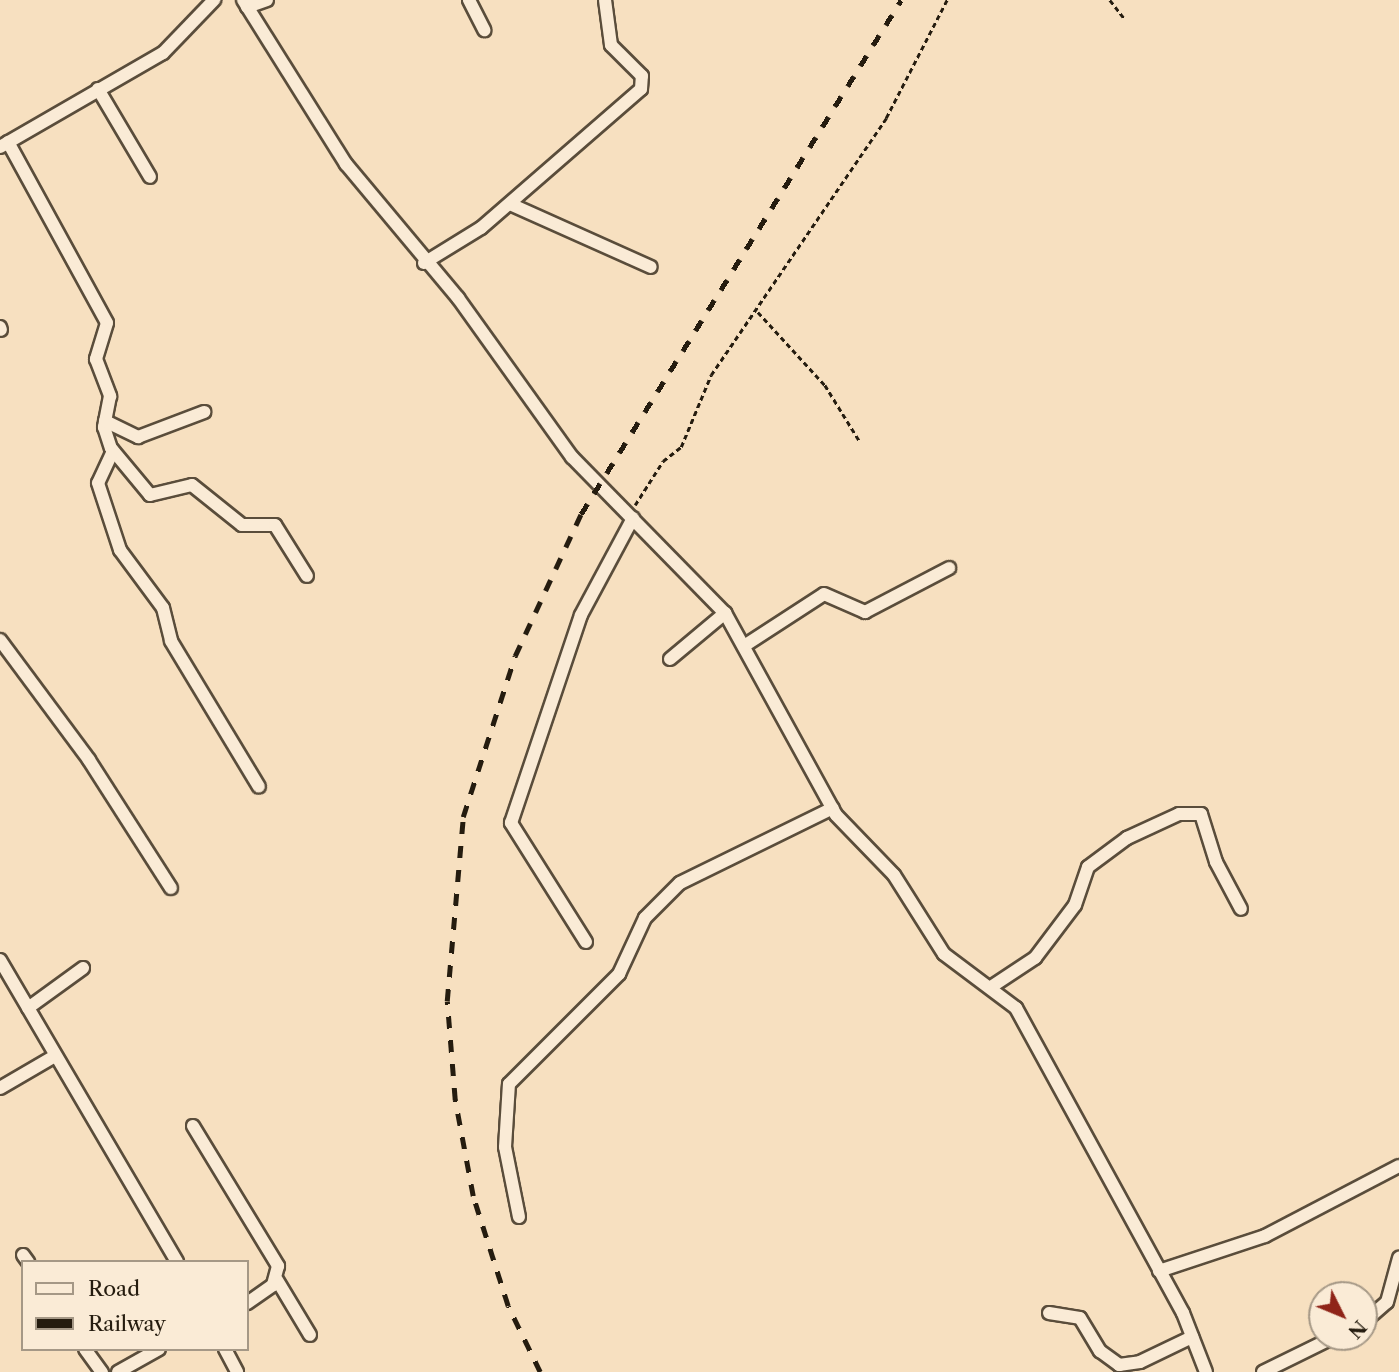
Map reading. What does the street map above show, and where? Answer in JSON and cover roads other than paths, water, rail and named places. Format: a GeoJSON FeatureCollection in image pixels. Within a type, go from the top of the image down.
{"type":"FeatureCollection","features":[{"type":"Feature","properties":{"kind":"street"},"geometry":{"type":"LineString","coordinates":[[267,0],[245,3],[346,164],[424,262],[458,298],[572,457],[725,613],[833,808],[894,874],[940,949],[990,987],[1023,1020],[1159,1271],[1206,1372]]}},
{"type":"Feature","properties":{"kind":"street"},"geometry":{"type":"LineString","coordinates":[[469,0],[484,30]]}},
{"type":"Feature","properties":{"kind":"street"},"geometry":{"type":"LineString","coordinates":[[424,262],[510,204],[641,89],[642,76],[611,45],[606,0]]}},
{"type":"Feature","properties":{"kind":"street"},"geometry":{"type":"LineString","coordinates":[[206,3],[163,53],[4,144],[107,323],[96,359],[110,396],[105,421],[113,451],[150,495],[192,485],[242,525],[275,525],[307,576]]}},
{"type":"Feature","properties":{"kind":"street"},"geometry":{"type":"LineString","coordinates":[[98,89],[150,177]]}},
{"type":"Feature","properties":{"kind":"street"},"geometry":{"type":"LineString","coordinates":[[510,204],[651,267]]}},
{"type":"Feature","properties":{"kind":"street"},"geometry":{"type":"LineString","coordinates":[[105,421],[138,437],[204,412]]}},
{"type":"Feature","properties":{"kind":"street"},"geometry":{"type":"LineString","coordinates":[[113,451],[98,483],[120,550],[163,608],[171,641],[258,787]]}},
{"type":"Feature","properties":{"kind":"street"},"geometry":{"type":"LineString","coordinates":[[586,942],[511,823],[581,615],[631,517]]}},
{"type":"Feature","properties":{"kind":"street"},"geometry":{"type":"LineString","coordinates":[[744,646],[827,593],[865,612],[949,568]]}},
{"type":"Feature","properties":{"kind":"street"},"geometry":{"type":"LineString","coordinates":[[670,659],[725,613]]}},
{"type":"Feature","properties":{"kind":"street"},"geometry":{"type":"LineString","coordinates":[[0,640],[89,760],[171,888]]}},
{"type":"Feature","properties":{"kind":"street"},"geometry":{"type":"LineString","coordinates":[[519,1217],[505,1147],[509,1084],[619,974],[645,918],[680,883],[833,808]]}},
{"type":"Feature","properties":{"kind":"street"},"geometry":{"type":"LineString","coordinates":[[990,987],[1035,958],[1075,905],[1088,867],[1145,828],[1192,810],[1205,820],[1212,852],[1241,909]]}},
{"type":"Feature","properties":{"kind":"street"},"geometry":{"type":"LineString","coordinates":[[0,960],[176,1260]]}},
{"type":"Feature","properties":{"kind":"street"},"geometry":{"type":"LineString","coordinates":[[28,1007],[83,968]]}},
{"type":"Feature","properties":{"kind":"street"},"geometry":{"type":"LineString","coordinates":[[0,1088],[55,1056]]}},
{"type":"Feature","properties":{"kind":"street"},"geometry":{"type":"LineString","coordinates":[[193,1126],[278,1266],[277,1280],[310,1335]]}},
{"type":"Feature","properties":{"kind":"street"},"geometry":{"type":"LineString","coordinates":[[1159,1271],[1265,1236],[1399,1166]]}},
{"type":"Feature","properties":{"kind":"street"},"geometry":{"type":"LineString","coordinates":[[1378,1310],[1387,1302],[1399,1258]]}},
{"type":"Feature","properties":{"kind":"street"},"geometry":{"type":"LineString","coordinates":[[248,1302],[277,1280]]}},
{"type":"Feature","properties":{"kind":"street"},"geometry":{"type":"LineString","coordinates":[[1049,1313],[1080,1318],[1101,1351],[1119,1365],[1192,1338]]}},
{"type":"Feature","properties":{"kind":"street"},"geometry":{"type":"LineString","coordinates":[[1262,1372],[1308,1350]]}},
{"type":"Feature","properties":{"kind":"street"},"geometry":{"type":"LineString","coordinates":[[87,1351],[103,1372]]}},
{"type":"Feature","properties":{"kind":"street"},"geometry":{"type":"LineString","coordinates":[[118,1372],[155,1351]]}},
{"type":"Feature","properties":{"kind":"street"},"geometry":{"type":"LineString","coordinates":[[226,1351],[237,1372]]}},
{"type":"Feature","properties":{"kind":"railway"},"geometry":{"type":"LineString","coordinates":[[540,1372],[508,1306],[473,1196],[455,1100],[447,1001],[463,817],[515,656],[581,514],[901,0]]}}]}
